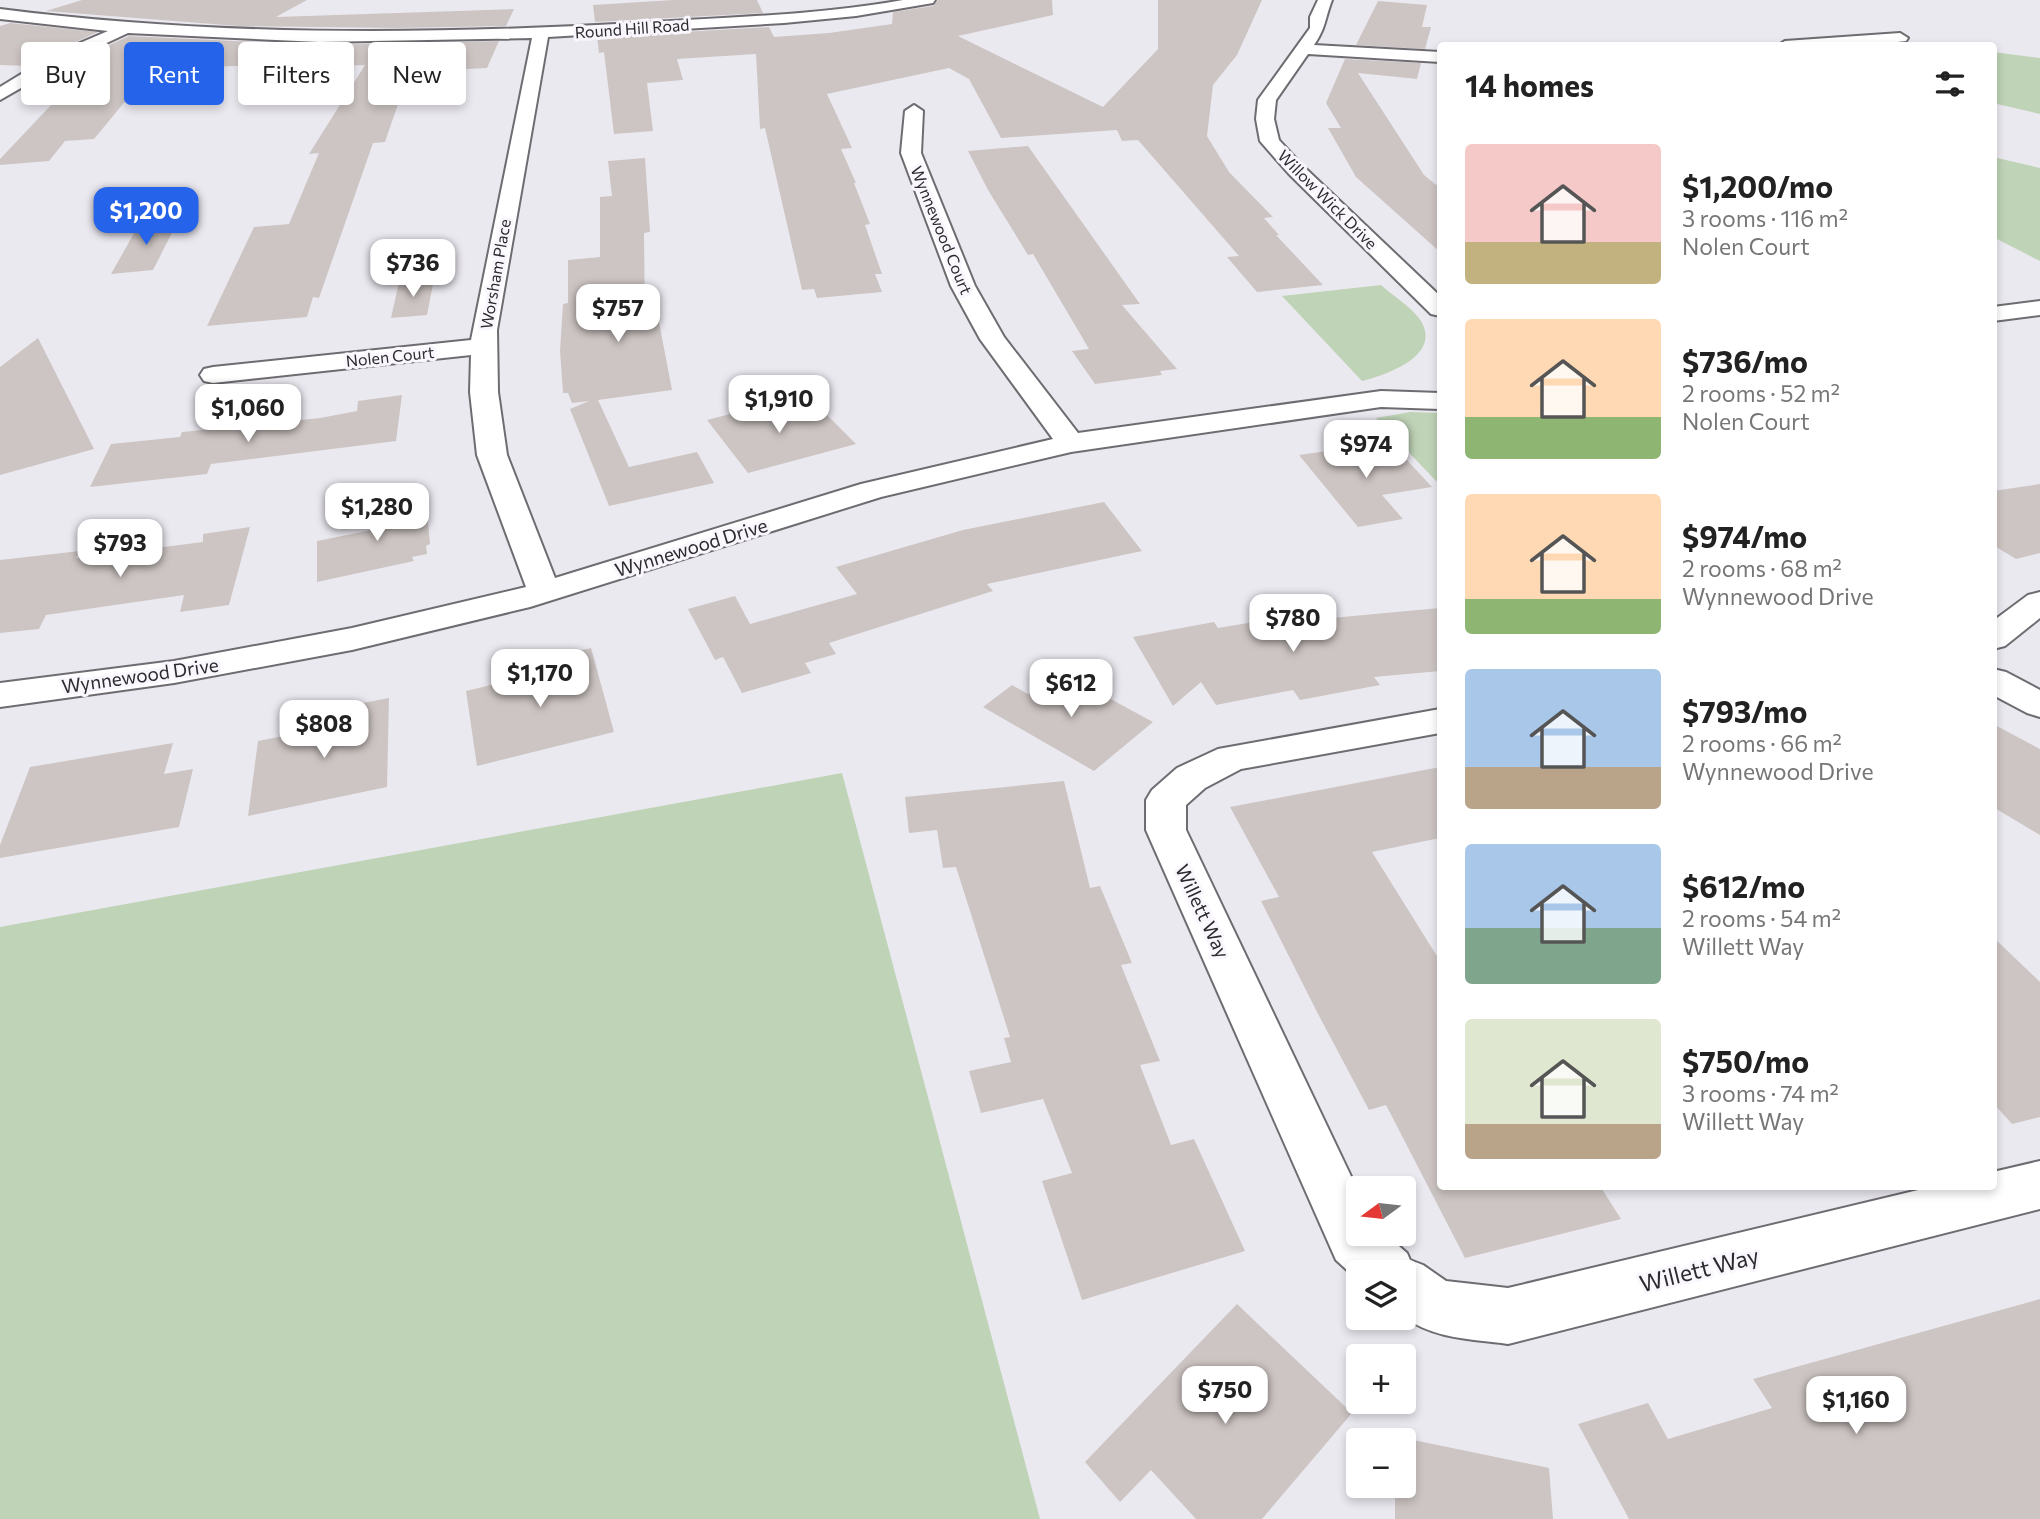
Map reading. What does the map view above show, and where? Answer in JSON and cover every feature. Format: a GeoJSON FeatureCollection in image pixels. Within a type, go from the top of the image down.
{"type":"FeatureCollection","features":[{"type":"Feature","properties":{"kind":"street","name":"Round Hill Road"},"geometry":{"type":"LineString","coordinates":[[0,14],[124,30],[332,38],[541,33],[819,16],[925,0]]}},
{"type":"Feature","properties":{"kind":"street","name":"Willow Wick Drive"},"geometry":{"type":"LineString","coordinates":[[1325,0],[1318,17],[1318,28],[1267,100],[1265,119],[1270,141],[1296,170],[1437,306]]}},
{"type":"Feature","properties":{"kind":"street"},"geometry":{"type":"LineString","coordinates":[[0,94],[60,58],[124,30]]}},
{"type":"Feature","properties":{"kind":"street","name":"Worsham Place"},"geometry":{"type":"LineString","coordinates":[[541,33],[484,330],[484,392],[492,456],[544,593]]}},
{"type":"Feature","properties":{"kind":"street"},"geometry":{"type":"LineString","coordinates":[[1842,42],[1900,38]]}},
{"type":"Feature","properties":{"kind":"street"},"geometry":{"type":"LineString","coordinates":[[1303,48],[1437,57]]}},
{"type":"Feature","properties":{"kind":"street","name":"Wynnewood Court"},"geometry":{"type":"LineString","coordinates":[[914,111],[911,153],[963,286],[993,339],[1071,443]]}},
{"type":"Feature","properties":{"kind":"street"},"geometry":{"type":"LineString","coordinates":[[1997,313],[2040,307]]}},
{"type":"Feature","properties":{"kind":"street","name":"Nolen Court"},"geometry":{"type":"LineString","coordinates":[[213,375],[484,346]]}},
{"type":"Feature","properties":{"kind":"street","name":"Wynnewood Drive"},"geometry":{"type":"LineString","coordinates":[[1381,398],[1437,376]]}},
{"type":"Feature","properties":{"kind":"street","name":"Wynnewood Drive"},"geometry":{"type":"LineString","coordinates":[[0,695],[174,672],[352,639],[544,593],[872,490],[1071,443],[1381,398],[1437,401]]}},
{"type":"Feature","properties":{"kind":"street"},"geometry":{"type":"LineString","coordinates":[[1997,635],[2040,602]]}},
{"type":"Feature","properties":{"kind":"street"},"geometry":{"type":"LineString","coordinates":[[1997,682],[2040,705]]}},
{"type":"Feature","properties":{"kind":"street","name":"Willett Way"},"geometry":{"type":"LineString","coordinates":[[1375,1260],[1355,1242],[1166,830],[1166,800],[1191,778],[1233,758],[1437,722]]}},
{"type":"Feature","properties":{"kind":"street","name":"Willett Way"},"geometry":{"type":"LineString","coordinates":[[1416,1293],[1436,1307],[1508,1316],[2010,1189]]}},
{"type":"Feature","properties":{"kind":"green space"},"geometry":{"type":"Polygon","coordinates":[[[1997,53],[2040,58],[2040,114],[1997,104],[1997,53]]]}},
{"type":"Feature","properties":{"kind":"green space"},"geometry":{"type":"Polygon","coordinates":[[[1997,158],[2040,168],[2040,261],[1997,239],[1997,158]]]}},
{"type":"Feature","properties":{"kind":"green space"},"geometry":{"type":"Polygon","coordinates":[[[1381,285],[1421,321],[1425,333],[1424,344],[1418,354],[1397,369],[1362,381],[1282,296],[1381,285]]]}},
{"type":"Feature","properties":{"kind":"green space"},"geometry":{"type":"Polygon","coordinates":[[[1410,412],[1437,413],[1437,482],[1376,418],[1410,412]]]}},
{"type":"Feature","properties":{"kind":"green space"},"geometry":{"type":"Polygon","coordinates":[[[842,773],[1040,1519],[0,1519],[0,927],[842,773]]]}},
{"type":"Feature","properties":{"kind":"building"},"geometry":{"type":"Polygon","coordinates":[[[82,0],[307,0],[276,17],[514,9],[506,26],[396,28],[238,26],[46,11],[82,0]]]}},
{"type":"Feature","properties":{"kind":"building"},"geometry":{"type":"Polygon","coordinates":[[[673,0],[757,0],[763,13],[595,22],[593,5],[673,0]]]}},
{"type":"Feature","properties":{"kind":"building"},"geometry":{"type":"Polygon","coordinates":[[[938,0],[1052,0],[1053,15],[958,36],[1103,107],[1158,49],[1158,0],[1262,0],[1237,55],[1213,85],[1207,136],[1229,172],[1273,217],[1264,218],[1279,235],[1276,235],[1323,285],[1257,292],[1227,257],[1239,256],[1138,140],[1122,141],[1117,130],[1001,138],[969,79],[949,68],[827,94],[852,148],[841,149],[870,224],[865,225],[882,274],[875,274],[882,292],[817,298],[814,289],[802,290],[765,128],[760,129],[756,54],[677,59],[683,80],[647,83],[653,131],[614,134],[604,52],[599,53],[597,37],[769,27],[774,37],[829,33],[892,24],[893,12],[933,6],[938,0]]]}},
{"type":"Feature","properties":{"kind":"building"},"geometry":{"type":"Polygon","coordinates":[[[1378,1],[1427,5],[1422,27],[1431,27],[1425,49],[1356,45],[1378,1]]]}},
{"type":"Feature","properties":{"kind":"building"},"geometry":{"type":"Polygon","coordinates":[[[10,23],[98,32],[76,42],[21,42],[21,66],[0,65],[0,26],[10,23]]]}},
{"type":"Feature","properties":{"kind":"building"},"geometry":{"type":"Polygon","coordinates":[[[129,36],[256,42],[238,42],[238,66],[224,66],[224,42],[124,42],[124,103],[94,139],[65,141],[49,161],[0,165],[0,159],[51,105],[110,105],[110,45],[129,36]]]}},
{"type":"Feature","properties":{"kind":"building"},"geometry":{"type":"Polygon","coordinates":[[[499,41],[487,68],[466,69],[466,42],[454,42],[499,41]]]}},
{"type":"Feature","properties":{"kind":"building"},"geometry":{"type":"Polygon","coordinates":[[[354,44],[368,44],[368,105],[398,105],[385,142],[373,143],[319,298],[313,297],[307,317],[207,326],[254,227],[289,224],[319,153],[309,154],[340,105],[354,105],[354,82],[365,65],[354,65],[354,44]]]}},
{"type":"Feature","properties":{"kind":"building"},"geometry":{"type":"Polygon","coordinates":[[[1345,59],[1421,63],[1417,79],[1358,73],[1424,175],[1437,186],[1437,249],[1356,177],[1328,128],[1341,128],[1326,103],[1345,59]]]}},
{"type":"Feature","properties":{"kind":"building"},"geometry":{"type":"Polygon","coordinates":[[[1028,146],[1140,304],[1122,305],[1177,369],[1160,371],[1162,375],[1095,384],[1072,351],[1089,349],[1033,254],[1028,255],[988,190],[968,151],[1028,146]]]}},
{"type":"Feature","properties":{"kind":"building"},"geometry":{"type":"Polygon","coordinates":[[[645,158],[650,232],[644,233],[645,319],[658,317],[672,390],[598,400],[629,467],[697,452],[714,483],[609,506],[570,409],[589,401],[572,403],[568,393],[563,393],[560,351],[563,304],[568,303],[568,260],[600,257],[600,197],[612,196],[608,161],[645,158]]]}},
{"type":"Feature","properties":{"kind":"building"},"geometry":{"type":"Polygon","coordinates":[[[180,217],[153,270],[111,274],[137,228],[180,217]]]}},
{"type":"Feature","properties":{"kind":"building"},"geometry":{"type":"Polygon","coordinates":[[[434,279],[427,315],[391,318],[399,282],[434,279]]]}},
{"type":"Feature","properties":{"kind":"building"},"geometry":{"type":"Polygon","coordinates":[[[38,338],[94,449],[0,475],[0,367],[38,338]]]}},
{"type":"Feature","properties":{"kind":"building"},"geometry":{"type":"Polygon","coordinates":[[[402,395],[396,441],[211,464],[207,474],[90,487],[111,444],[180,437],[182,432],[320,418],[357,411],[358,401],[402,395]]]}},
{"type":"Feature","properties":{"kind":"building"},"geometry":{"type":"Polygon","coordinates":[[[814,402],[856,444],[748,473],[707,420],[765,405],[775,413],[814,402]]]}},
{"type":"Feature","properties":{"kind":"building"},"geometry":{"type":"Polygon","coordinates":[[[1390,442],[1432,487],[1382,495],[1403,519],[1358,527],[1299,455],[1390,442]]]}},
{"type":"Feature","properties":{"kind":"building"},"geometry":{"type":"Polygon","coordinates":[[[2040,484],[2040,553],[2016,559],[1997,547],[1997,490],[2040,484]]]}},
{"type":"Feature","properties":{"kind":"building"},"geometry":{"type":"Polygon","coordinates":[[[426,499],[430,544],[426,546],[427,554],[412,557],[414,561],[317,582],[317,541],[382,528],[382,506],[426,499]]]}},
{"type":"Feature","properties":{"kind":"building"},"geometry":{"type":"Polygon","coordinates":[[[1104,502],[1142,551],[987,584],[993,591],[829,643],[836,654],[805,663],[811,673],[742,693],[723,657],[715,660],[688,609],[735,596],[750,624],[857,594],[836,567],[963,530],[1104,502]]]}},
{"type":"Feature","properties":{"kind":"building"},"geometry":{"type":"Polygon","coordinates":[[[250,527],[229,605],[180,612],[184,595],[46,615],[39,629],[0,633],[0,560],[80,551],[76,558],[203,542],[203,534],[250,527]]]}},
{"type":"Feature","properties":{"kind":"building"},"geometry":{"type":"Polygon","coordinates":[[[1437,608],[1437,671],[1374,677],[1380,685],[1300,700],[1293,690],[1216,705],[1201,682],[1173,706],[1133,637],[1214,622],[1218,628],[1325,610],[1331,618],[1437,608]]]}},
{"type":"Feature","properties":{"kind":"building"},"geometry":{"type":"Polygon","coordinates":[[[591,648],[614,732],[477,766],[466,691],[538,674],[535,661],[591,648]]]}},
{"type":"Feature","properties":{"kind":"building"},"geometry":{"type":"Polygon","coordinates":[[[1059,671],[1153,722],[1094,771],[983,707],[1012,685],[1028,694],[1059,671]]]}},
{"type":"Feature","properties":{"kind":"building"},"geometry":{"type":"Polygon","coordinates":[[[389,698],[387,787],[248,816],[258,741],[330,727],[331,709],[389,698]]]}},
{"type":"Feature","properties":{"kind":"building"},"geometry":{"type":"Polygon","coordinates":[[[1997,726],[2040,749],[2040,835],[1997,809],[1997,726]]]}},
{"type":"Feature","properties":{"kind":"building"},"geometry":{"type":"Polygon","coordinates":[[[173,743],[164,774],[193,769],[179,827],[0,858],[0,845],[30,767],[173,743]]]}},
{"type":"Feature","properties":{"kind":"building"},"geometry":{"type":"Polygon","coordinates":[[[1437,768],[1437,839],[1372,852],[1437,956],[1437,1190],[1603,1190],[1621,1219],[1465,1258],[1386,1105],[1369,1110],[1317,1012],[1261,901],[1279,897],[1230,807],[1437,768]]]}},
{"type":"Feature","properties":{"kind":"building"},"geometry":{"type":"Polygon","coordinates":[[[1064,781],[1090,888],[1100,886],[1132,963],[1121,965],[1160,1061],[1140,1065],[1171,1145],[1194,1139],[1245,1251],[1082,1300],[1042,1181],[1072,1173],[1043,1099],[981,1113],[969,1071],[1011,1062],[1004,1038],[1010,1037],[956,867],[943,868],[937,830],[909,833],[905,797],[1064,781]]]}},
{"type":"Feature","properties":{"kind":"building"},"geometry":{"type":"Polygon","coordinates":[[[1997,941],[2040,982],[2040,1117],[2012,1124],[1997,1107],[1997,941]]]}},
{"type":"Feature","properties":{"kind":"building"},"geometry":{"type":"Polygon","coordinates":[[[2040,1299],[2040,1519],[1629,1519],[1578,1424],[1648,1403],[1668,1439],[1772,1408],[1753,1379],[2040,1299]]]}},
{"type":"Feature","properties":{"kind":"building"},"geometry":{"type":"Polygon","coordinates":[[[1237,1304],[1346,1407],[1346,1414],[1351,1414],[1262,1519],[1196,1519],[1151,1470],[1120,1502],[1085,1462],[1237,1304]]]}},
{"type":"Feature","properties":{"kind":"building"},"geometry":{"type":"Polygon","coordinates":[[[1416,1441],[1549,1468],[1553,1519],[1395,1519],[1395,1498],[1416,1498],[1416,1441]]]}}]}
